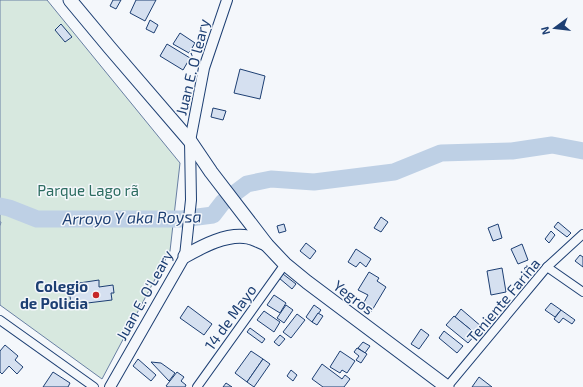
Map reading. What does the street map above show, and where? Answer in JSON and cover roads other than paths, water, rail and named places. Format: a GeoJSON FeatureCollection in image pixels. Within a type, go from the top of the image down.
{"type":"FeatureCollection","features":[{"type":"Feature","properties":{"kind":"main road","name":"Yegros"},"geometry":{"type":"LineString","coordinates":[[70,0],[190,141],[211,172],[267,245],[285,264],[313,287],[447,387]]}},
{"type":"Feature","properties":{"kind":"main road"},"geometry":{"type":"LineString","coordinates":[[185,256],[209,244],[240,236],[250,237],[267,245]]}},
{"type":"Feature","properties":{"kind":"street","name":"Juan E. O´leary"},"geometry":{"type":"LineString","coordinates":[[190,141],[204,68],[227,0]]}},
{"type":"Feature","properties":{"kind":"street","name":"Juan E. O'Leary"},"geometry":{"type":"LineString","coordinates":[[110,387],[185,256],[191,200],[190,141]]}},
{"type":"Feature","properties":{"kind":"street","name":"Teniente Fariña"},"geometry":{"type":"LineString","coordinates":[[447,387],[547,267],[583,234]]}},
{"type":"Feature","properties":{"kind":"street","name":"14 de Mayo"},"geometry":{"type":"LineString","coordinates":[[197,387],[285,264]]}},
{"type":"Feature","properties":{"kind":"street"},"geometry":{"type":"LineString","coordinates":[[547,267],[583,292]]}},
{"type":"Feature","properties":{"kind":"street"},"geometry":{"type":"LineString","coordinates":[[1,324],[94,387]]}},
{"type":"Feature","properties":{"kind":"waterway","name":"Arroyo Y aka Roysa"},"geometry":{"type":"LineString","coordinates":[[0,206],[37,219],[182,219],[213,215],[223,202],[247,184],[271,179],[314,182],[394,172],[441,153],[512,151],[552,145],[583,151]]}},
{"type":"Feature","properties":{"kind":"place","name":"Colegio de Policia"},"geometry":{"type":"Point","coordinates":[96,295]}},
{"type":"Feature","properties":{"kind":"park label","name":"Parque Lago rã"},"geometry":{"type":"Point","coordinates":[88,190]}}]}
